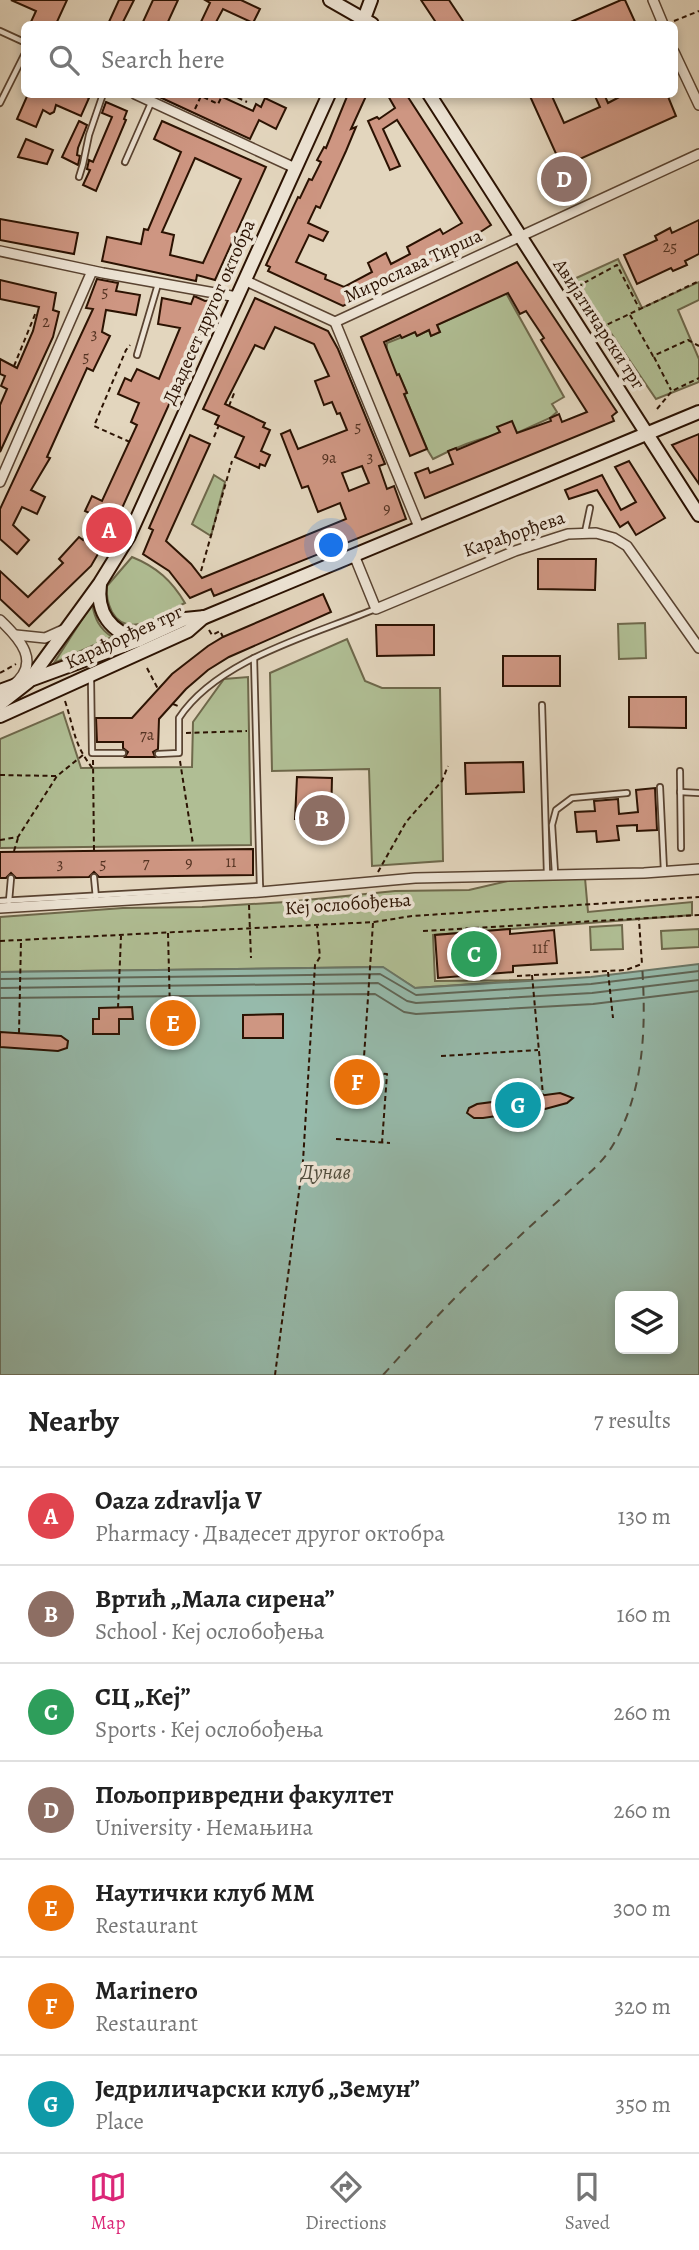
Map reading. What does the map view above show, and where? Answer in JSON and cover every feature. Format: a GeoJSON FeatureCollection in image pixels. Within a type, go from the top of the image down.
{"type":"FeatureCollection","features":[{"type":"Feature","properties":{"kind":"main road"},"geometry":{"type":"LineString","coordinates":[[330,0],[363,21]]}},
{"type":"Feature","properties":{"kind":"main road"},"geometry":{"type":"LineString","coordinates":[[366,21],[371,0]]}},
{"type":"Feature","properties":{"kind":"main road","name":"Двадесет другог октобра"},"geometry":{"type":"LineString","coordinates":[[125,544],[327,98]]}},
{"type":"Feature","properties":{"kind":"main road","name":"Авијатичарски трг"},"geometry":{"type":"LineString","coordinates":[[432,98],[699,515]]}},
{"type":"Feature","properties":{"kind":"main road","name":"Карађорђева"},"geometry":{"type":"LineString","coordinates":[[205,617],[699,412]]}},
{"type":"Feature","properties":{"kind":"main road","name":"Карађорђев трг"},"geometry":{"type":"LineString","coordinates":[[28,682],[125,544]]}},
{"type":"Feature","properties":{"kind":"main road"},"geometry":{"type":"LineString","coordinates":[[100,583],[99,602],[105,618],[117,631],[139,640]]}},
{"type":"Feature","properties":{"kind":"main road","name":"Карађорђев трг"},"geometry":{"type":"LineString","coordinates":[[5,689],[139,640],[185,619],[205,617]]}},
{"type":"Feature","properties":{"kind":"main road","name":"Карађорђев трг"},"geometry":{"type":"LineString","coordinates":[[0,716],[188,631],[205,617]]}},
{"type":"Feature","properties":{"kind":"main road"},"geometry":{"type":"LineString","coordinates":[[0,704],[28,682]]}},
{"type":"Feature","properties":{"kind":"street"},"geometry":{"type":"LineString","coordinates":[[653,0],[663,21]]}},
{"type":"Feature","properties":{"kind":"street"},"geometry":{"type":"LineString","coordinates":[[678,60],[699,105]]}},
{"type":"Feature","properties":{"kind":"street"},"geometry":{"type":"LineString","coordinates":[[144,98],[295,168]]}},
{"type":"Feature","properties":{"kind":"street","name":"Мирослава Тирша"},"geometry":{"type":"LineString","coordinates":[[244,280],[335,322],[699,154]]}},
{"type":"Feature","properties":{"kind":"street"},"geometry":{"type":"LineString","coordinates":[[0,251],[158,284],[237,297]]}},
{"type":"Feature","properties":{"kind":"street"},"geometry":{"type":"LineString","coordinates":[[0,482],[92,271]]}},
{"type":"Feature","properties":{"kind":"street"},"geometry":{"type":"LineString","coordinates":[[335,322],[419,527]]}},
{"type":"Feature","properties":{"kind":"street","name":"Карађорђева"},"geometry":{"type":"LineString","coordinates":[[376,609],[539,543],[574,532],[602,534],[627,546],[699,648]]}},
{"type":"Feature","properties":{"kind":"street"},"geometry":{"type":"LineString","coordinates":[[354,555],[376,609]]}},
{"type":"Feature","properties":{"kind":"street"},"geometry":{"type":"LineString","coordinates":[[0,620],[16,635],[26,650],[26,664],[22,675],[5,689]]}},
{"type":"Feature","properties":{"kind":"street"},"geometry":{"type":"LineString","coordinates":[[16,635],[45,638],[68,628]]}},
{"type":"Feature","properties":{"kind":"street","name":"Кеј ослобођења"},"geometry":{"type":"LineString","coordinates":[[6,905],[248,893],[260,889],[462,875],[664,872],[699,869]]}},
{"type":"Feature","properties":{"kind":"lane"},"geometry":{"type":"LineString","coordinates":[[0,32],[21,41]]}},
{"type":"Feature","properties":{"kind":"lane"},"geometry":{"type":"LineString","coordinates":[[0,103],[21,61]]}},
{"type":"Feature","properties":{"kind":"lane"},"geometry":{"type":"LineString","coordinates":[[79,177],[102,98]]}},
{"type":"Feature","properties":{"kind":"lane"},"geometry":{"type":"LineString","coordinates":[[125,162],[152,102]]}},
{"type":"Feature","properties":{"kind":"lane"},"geometry":{"type":"LineString","coordinates":[[137,355],[158,284]]}},
{"type":"Feature","properties":{"kind":"lane"},"geometry":{"type":"LineString","coordinates":[[585,532],[590,508]]}},
{"type":"Feature","properties":{"kind":"lane","name":"Карађорђева"},"geometry":{"type":"LineString","coordinates":[[254,658],[376,609]]}},
{"type":"Feature","properties":{"kind":"lane"},"geometry":{"type":"LineString","coordinates":[[158,754],[178,753],[179,718],[202,693],[226,673],[254,658]]}},
{"type":"Feature","properties":{"kind":"lane","name":"Кеј ослобођења"},"geometry":{"type":"LineString","coordinates":[[254,658],[260,889]]}},
{"type":"Feature","properties":{"kind":"lane"},"geometry":{"type":"LineString","coordinates":[[91,674],[92,754],[123,753]]}},
{"type":"Feature","properties":{"kind":"lane"},"geometry":{"type":"LineString","coordinates":[[542,705],[551,874]]}},
{"type":"Feature","properties":{"kind":"lane"},"geometry":{"type":"LineString","coordinates":[[680,771],[681,848]]}},
{"type":"Feature","properties":{"kind":"lane"},"geometry":{"type":"LineString","coordinates":[[660,787],[664,872]]}},
{"type":"Feature","properties":{"kind":"lane"},"geometry":{"type":"LineString","coordinates":[[680,792],[699,793]]}},
{"type":"Feature","properties":{"kind":"lane"},"geometry":{"type":"LineString","coordinates":[[551,874],[552,825],[556,810],[572,798],[627,793]]}},
{"type":"Feature","properties":{"kind":"lane"},"geometry":{"type":"LineString","coordinates":[[94,877],[96,899],[260,889]]}},
{"type":"Feature","properties":{"kind":"lane"},"geometry":{"type":"LineString","coordinates":[[0,901],[6,905],[11,878]]}},
{"type":"Feature","properties":{"kind":"path"},"geometry":{"type":"LineString","coordinates":[[672,21],[699,11]]}},
{"type":"Feature","properties":{"kind":"path"},"geometry":{"type":"LineString","coordinates":[[190,119],[200,98]]}},
{"type":"Feature","properties":{"kind":"path"},"geometry":{"type":"LineString","coordinates":[[205,98],[218,104],[221,98]]}},
{"type":"Feature","properties":{"kind":"path"},"geometry":{"type":"LineString","coordinates":[[238,98],[247,102]]}},
{"type":"Feature","properties":{"kind":"path"},"geometry":{"type":"LineString","coordinates":[[559,297],[617,265],[639,308]]}},
{"type":"Feature","properties":{"kind":"path"},"geometry":{"type":"LineString","coordinates":[[600,328],[699,281]]}},
{"type":"Feature","properties":{"kind":"path"},"geometry":{"type":"LineString","coordinates":[[14,366],[36,312]]}},
{"type":"Feature","properties":{"kind":"path"},"geometry":{"type":"LineString","coordinates":[[629,314],[672,391]]}},
{"type":"Feature","properties":{"kind":"path"},"geometry":{"type":"LineString","coordinates":[[130,442],[94,426],[125,350],[145,330]]}},
{"type":"Feature","properties":{"kind":"path"},"geometry":{"type":"LineString","coordinates":[[653,356],[688,341],[699,346]]}},
{"type":"Feature","properties":{"kind":"path"},"geometry":{"type":"LineString","coordinates":[[657,409],[672,391],[699,378]]}},
{"type":"Feature","properties":{"kind":"path"},"geometry":{"type":"LineString","coordinates":[[229,406],[235,391]]}},
{"type":"Feature","properties":{"kind":"path"},"geometry":{"type":"LineString","coordinates":[[214,437],[219,425]]}},
{"type":"Feature","properties":{"kind":"path"},"geometry":{"type":"LineString","coordinates":[[201,571],[232,461]]}},
{"type":"Feature","properties":{"kind":"path"},"geometry":{"type":"LineString","coordinates":[[209,630],[212,635],[220,631],[223,637]]}},
{"type":"Feature","properties":{"kind":"path"},"geometry":{"type":"LineString","coordinates":[[0,673],[20,662]]}},
{"type":"Feature","properties":{"kind":"path"},"geometry":{"type":"LineString","coordinates":[[147,668],[158,690]]}},
{"type":"Feature","properties":{"kind":"path"},"geometry":{"type":"LineString","coordinates":[[65,701],[75,740],[82,755],[94,770]]}},
{"type":"Feature","properties":{"kind":"path"},"geometry":{"type":"LineString","coordinates":[[178,734],[256,731]]}},
{"type":"Feature","properties":{"kind":"path"},"geometry":{"type":"LineString","coordinates":[[178,753],[193,844]]}},
{"type":"Feature","properties":{"kind":"path"},"geometry":{"type":"LineString","coordinates":[[92,754],[94,851]]}},
{"type":"Feature","properties":{"kind":"path"},"geometry":{"type":"LineString","coordinates":[[15,851],[18,837],[57,776],[82,755]]}},
{"type":"Feature","properties":{"kind":"path"},"geometry":{"type":"LineString","coordinates":[[372,882],[406,822],[442,781],[448,766]]}},
{"type":"Feature","properties":{"kind":"path"},"geometry":{"type":"LineString","coordinates":[[0,775],[57,776]]}},
{"type":"Feature","properties":{"kind":"path"},"geometry":{"type":"LineString","coordinates":[[0,840],[18,837]]}},
{"type":"Feature","properties":{"kind":"path"},"geometry":{"type":"LineString","coordinates":[[248,893],[251,958]]}},
{"type":"Feature","properties":{"kind":"path","name":"Кеј ослобођења"},"geometry":{"type":"LineString","coordinates":[[0,941],[374,922],[412,916],[699,897]]}},
{"type":"Feature","properties":{"kind":"path"},"geometry":{"type":"LineString","coordinates":[[423,931],[699,915]]}},
{"type":"Feature","properties":{"kind":"path"},"geometry":{"type":"LineString","coordinates":[[517,976],[626,970],[642,964],[639,919]]}},
{"type":"Feature","properties":{"kind":"path"},"geometry":{"type":"LineString","coordinates":[[374,922],[363,1072],[387,1074],[382,1143]]}},
{"type":"Feature","properties":{"kind":"path"},"geometry":{"type":"LineString","coordinates":[[275,1375],[303,1161],[314,965],[320,957],[317,925]]}},
{"type":"Feature","properties":{"kind":"path"},"geometry":{"type":"LineString","coordinates":[[168,933],[170,1012]]}},
{"type":"Feature","properties":{"kind":"path"},"geometry":{"type":"LineString","coordinates":[[118,1008],[121,935]]}},
{"type":"Feature","properties":{"kind":"path"},"geometry":{"type":"LineString","coordinates":[[19,1034],[22,940]]}},
{"type":"Feature","properties":{"kind":"path"},"geometry":{"type":"LineString","coordinates":[[608,971],[612,1018]]}},
{"type":"Feature","properties":{"kind":"path"},"geometry":{"type":"LineString","coordinates":[[532,975],[543,1096]]}},
{"type":"Feature","properties":{"kind":"path"},"geometry":{"type":"LineString","coordinates":[[440,1056],[539,1050]]}},
{"type":"Feature","properties":{"kind":"path"},"geometry":{"type":"LineString","coordinates":[[336,1139],[390,1143]]}},
{"type":"Feature","properties":{"kind":"shaded area"},"geometry":{"type":"Polygon","coordinates":[[[618,259],[642,308],[699,282],[699,300],[678,310],[699,359],[699,382],[656,399],[574,279],[618,259]]]}},
{"type":"Feature","properties":{"kind":"shaded area"},"geometry":{"type":"Polygon","coordinates":[[[506,293],[564,397],[552,404],[557,412],[550,418],[517,433],[498,427],[501,435],[476,441],[433,459],[404,394],[407,393],[399,375],[395,376],[386,358],[387,343],[415,332],[417,336],[429,330],[431,336],[440,332],[437,325],[506,293]]]}},
{"type":"Feature","properties":{"kind":"shaded area"},"geometry":{"type":"Polygon","coordinates":[[[214,475],[225,482],[211,536],[192,524],[214,475]]]}},
{"type":"Feature","properties":{"kind":"shaded area"},"geometry":{"type":"Polygon","coordinates":[[[132,557],[163,576],[185,603],[137,625],[119,620],[109,606],[107,586],[132,557]]]}},
{"type":"Feature","properties":{"kind":"shaded area"},"geometry":{"type":"Polygon","coordinates":[[[92,604],[98,623],[112,637],[54,663],[92,604]]]}},
{"type":"Feature","properties":{"kind":"shaded area"},"geometry":{"type":"Polygon","coordinates":[[[645,623],[646,658],[619,659],[618,624],[645,623]]]}},
{"type":"Feature","properties":{"kind":"shaded area"},"geometry":{"type":"Polygon","coordinates":[[[347,639],[365,681],[382,688],[440,688],[443,861],[372,866],[369,769],[272,771],[270,673],[347,639]]]}},
{"type":"Feature","properties":{"kind":"shaded area"},"geometry":{"type":"Polygon","coordinates":[[[248,677],[251,845],[0,848],[0,739],[63,712],[81,768],[192,767],[193,722],[224,679],[248,677]]]}},
{"type":"Feature","properties":{"kind":"shaded area"},"geometry":{"type":"Polygon","coordinates":[[[585,878],[588,912],[692,902],[692,915],[433,935],[435,981],[532,980],[415,988],[382,967],[0,972],[0,917],[123,908],[286,902],[395,891],[469,890],[516,879],[585,878]]]}},
{"type":"Feature","properties":{"kind":"shaded area"},"geometry":{"type":"Polygon","coordinates":[[[622,925],[623,949],[591,950],[590,927],[622,925]]]}},
{"type":"Feature","properties":{"kind":"shaded area"},"geometry":{"type":"Polygon","coordinates":[[[699,929],[699,947],[662,949],[661,931],[699,929]]]}},
{"type":"Feature","properties":{"kind":"water","name":"Дунав"},"geometry":{"type":"Polygon","coordinates":[[[699,964],[699,1375],[0,1375],[0,972],[383,967],[415,988],[591,977],[699,964]]]}},
{"type":"Feature","properties":{"kind":"building"},"geometry":{"type":"Polygon","coordinates":[[[11,0],[67,0],[57,21],[31,21],[36,11],[11,0]]]}},
{"type":"Feature","properties":{"kind":"building"},"geometry":{"type":"Polygon","coordinates":[[[119,0],[134,0],[124,21],[109,21],[119,0]]]}},
{"type":"Feature","properties":{"kind":"building"},"geometry":{"type":"Polygon","coordinates":[[[153,0],[178,0],[168,21],[143,21],[153,0]]]}},
{"type":"Feature","properties":{"kind":"building"},"geometry":{"type":"Polygon","coordinates":[[[205,0],[241,0],[260,9],[254,21],[223,9],[217,21],[201,21],[210,3],[205,0]]]}},
{"type":"Feature","properties":{"kind":"building"},"geometry":{"type":"Polygon","coordinates":[[[421,0],[449,0],[463,21],[435,21],[421,0]]]}},
{"type":"Feature","properties":{"kind":"building"},"geometry":{"type":"Polygon","coordinates":[[[625,0],[635,21],[573,21],[625,0]]]}},
{"type":"Feature","properties":{"kind":"building"},"geometry":{"type":"Polygon","coordinates":[[[26,98],[89,98],[81,116],[56,105],[54,112],[50,114],[43,110],[36,127],[17,119],[26,98]]]}},
{"type":"Feature","properties":{"kind":"building"},"geometry":{"type":"Polygon","coordinates":[[[162,98],[225,98],[253,111],[256,104],[261,107],[265,98],[286,108],[276,129],[259,120],[250,139],[162,98]]]}},
{"type":"Feature","properties":{"kind":"building"},"geometry":{"type":"Polygon","coordinates":[[[346,98],[365,98],[351,129],[356,127],[320,208],[316,206],[308,223],[328,232],[323,241],[309,235],[296,262],[326,275],[325,279],[344,287],[372,272],[368,263],[386,253],[391,264],[410,254],[407,247],[440,229],[443,234],[462,223],[397,120],[383,129],[400,166],[390,170],[368,121],[377,117],[379,119],[395,108],[389,98],[409,98],[491,225],[471,238],[473,242],[343,306],[268,271],[270,267],[266,265],[298,197],[300,198],[309,179],[312,180],[321,162],[317,160],[324,147],[326,148],[346,98]]]}},
{"type":"Feature","properties":{"kind":"building"},"geometry":{"type":"Polygon","coordinates":[[[531,98],[553,98],[564,123],[600,107],[596,98],[606,98],[608,103],[617,98],[669,98],[676,116],[562,167],[531,98]]]}},
{"type":"Feature","properties":{"kind":"building"},"geometry":{"type":"Polygon","coordinates":[[[106,102],[127,111],[126,120],[96,191],[83,185],[90,170],[87,169],[89,160],[93,162],[112,117],[102,113],[106,102]]]}},
{"type":"Feature","properties":{"kind":"building"},"geometry":{"type":"Polygon","coordinates":[[[79,121],[87,125],[78,148],[78,165],[62,157],[79,121]]]}},
{"type":"Feature","properties":{"kind":"building"},"geometry":{"type":"Polygon","coordinates":[[[162,121],[266,167],[215,280],[197,275],[196,281],[102,261],[107,237],[141,244],[144,229],[148,230],[181,152],[154,139],[162,121]],[[195,158],[162,232],[174,235],[170,255],[203,263],[241,179],[195,158]]]}},
{"type":"Feature","properties":{"kind":"building"},"geometry":{"type":"Polygon","coordinates":[[[26,139],[53,150],[47,164],[18,157],[26,139]]]}},
{"type":"Feature","properties":{"kind":"building"},"geometry":{"type":"Polygon","coordinates":[[[0,219],[78,233],[74,254],[0,240],[0,219]]]}},
{"type":"Feature","properties":{"kind":"building"},"geometry":{"type":"Polygon","coordinates":[[[699,220],[699,254],[685,261],[687,265],[673,271],[671,268],[637,284],[624,255],[657,240],[655,236],[670,228],[672,233],[699,220]]]}},
{"type":"Feature","properties":{"kind":"building"},"geometry":{"type":"Polygon","coordinates":[[[517,262],[617,412],[612,416],[614,421],[425,498],[415,473],[428,468],[430,473],[453,464],[448,451],[457,450],[500,432],[497,427],[512,421],[517,433],[551,421],[550,418],[559,414],[562,422],[587,412],[541,340],[544,338],[526,311],[520,314],[508,293],[437,325],[440,332],[431,336],[429,330],[417,336],[415,332],[384,342],[407,393],[404,394],[427,449],[410,456],[361,337],[517,262]]]}},
{"type":"Feature","properties":{"kind":"building"},"geometry":{"type":"Polygon","coordinates":[[[97,279],[118,283],[116,291],[140,295],[136,315],[106,310],[102,332],[110,336],[93,371],[87,368],[47,457],[50,458],[31,490],[45,497],[37,514],[22,507],[13,525],[29,540],[17,554],[0,539],[0,509],[93,309],[86,308],[97,279]]]}},
{"type":"Feature","properties":{"kind":"building"},"geometry":{"type":"Polygon","coordinates":[[[0,280],[56,293],[53,310],[59,312],[53,337],[0,452],[0,405],[7,389],[1,386],[5,376],[0,374],[0,359],[17,368],[33,331],[39,307],[0,299],[0,280]]]}},
{"type":"Feature","properties":{"kind":"building"},"geometry":{"type":"Polygon","coordinates":[[[194,296],[215,303],[113,528],[91,566],[29,626],[0,599],[0,571],[28,597],[63,563],[59,559],[79,537],[83,540],[96,516],[85,511],[92,496],[102,501],[137,425],[131,422],[139,403],[118,394],[125,378],[131,381],[137,369],[159,379],[180,328],[158,324],[162,298],[191,304],[194,296]]]}},
{"type":"Feature","properties":{"kind":"building"},"geometry":{"type":"Polygon","coordinates":[[[255,298],[328,331],[338,349],[385,464],[379,466],[387,489],[394,486],[406,519],[214,596],[211,589],[190,598],[169,571],[143,554],[153,530],[149,528],[190,435],[210,444],[166,541],[202,578],[346,519],[340,503],[318,512],[308,486],[302,488],[281,434],[290,430],[298,449],[347,430],[332,402],[324,405],[315,381],[329,376],[314,344],[275,327],[264,349],[255,345],[225,404],[265,423],[263,427],[270,430],[261,451],[270,455],[265,466],[260,464],[259,468],[235,457],[244,437],[215,424],[219,416],[203,409],[255,298]],[[362,466],[342,473],[349,491],[369,483],[362,466]]]}},
{"type":"Feature","properties":{"kind":"building"},"geometry":{"type":"Polygon","coordinates":[[[699,434],[699,484],[672,445],[699,434]]]}},
{"type":"Feature","properties":{"kind":"building"},"geometry":{"type":"Polygon","coordinates":[[[629,461],[665,518],[636,535],[628,522],[620,527],[597,490],[569,499],[565,490],[602,475],[621,510],[636,502],[615,467],[629,461]]]}},
{"type":"Feature","properties":{"kind":"building"},"geometry":{"type":"Polygon","coordinates":[[[538,559],[596,559],[595,590],[538,589],[538,559]]]}},
{"type":"Feature","properties":{"kind":"building"},"geometry":{"type":"Polygon","coordinates":[[[323,594],[331,612],[229,657],[208,670],[186,689],[159,719],[158,749],[153,752],[155,757],[125,757],[128,752],[123,748],[123,742],[97,742],[96,718],[132,718],[172,674],[208,646],[323,594]]]}},
{"type":"Feature","properties":{"kind":"building"},"geometry":{"type":"Polygon","coordinates":[[[376,625],[434,625],[434,655],[377,656],[376,625]]]}},
{"type":"Feature","properties":{"kind":"building"},"geometry":{"type":"Polygon","coordinates":[[[503,656],[560,656],[560,686],[503,686],[503,656]]]}},
{"type":"Feature","properties":{"kind":"building"},"geometry":{"type":"Polygon","coordinates":[[[629,697],[686,697],[686,728],[629,727],[629,697]]]}},
{"type":"Feature","properties":{"kind":"building"},"geometry":{"type":"Polygon","coordinates":[[[523,762],[524,792],[466,794],[465,763],[523,762]]]}},
{"type":"Feature","properties":{"kind":"building"},"geometry":{"type":"Polygon","coordinates":[[[297,777],[332,778],[331,820],[295,819],[297,777]]]}},
{"type":"Feature","properties":{"kind":"building"},"geometry":{"type":"Polygon","coordinates":[[[655,788],[657,830],[637,831],[637,825],[617,826],[619,840],[597,842],[596,831],[577,832],[575,812],[595,811],[594,801],[618,799],[619,814],[638,812],[636,790],[655,788]]]}},
{"type":"Feature","properties":{"kind":"building"},"geometry":{"type":"Polygon","coordinates":[[[253,849],[253,875],[99,877],[94,872],[89,877],[16,878],[11,873],[6,878],[0,878],[0,852],[253,849]]]}},
{"type":"Feature","properties":{"kind":"building"},"geometry":{"type":"Polygon","coordinates":[[[510,929],[510,934],[554,930],[557,963],[513,966],[513,972],[438,978],[435,935],[510,929]]]}},
{"type":"Feature","properties":{"kind":"building"},"geometry":{"type":"Polygon","coordinates":[[[132,1007],[133,1019],[119,1019],[119,1034],[93,1034],[93,1019],[99,1019],[99,1008],[132,1007]]]}},
{"type":"Feature","properties":{"kind":"building"},"geometry":{"type":"Polygon","coordinates":[[[157,1011],[190,1013],[189,1035],[156,1033],[157,1011]]]}},
{"type":"Feature","properties":{"kind":"building"},"geometry":{"type":"Polygon","coordinates":[[[283,1014],[283,1038],[243,1038],[243,1015],[283,1014]]]}},
{"type":"Feature","properties":{"kind":"building"},"geometry":{"type":"Polygon","coordinates":[[[0,1032],[61,1036],[68,1041],[67,1048],[58,1051],[0,1047],[0,1032]]]}},
{"type":"Feature","properties":{"kind":"building"},"geometry":{"type":"Polygon","coordinates":[[[336,1073],[377,1076],[376,1090],[335,1087],[336,1073]]]}},
{"type":"Feature","properties":{"kind":"building"},"geometry":{"type":"Polygon","coordinates":[[[560,1093],[573,1098],[567,1103],[545,1109],[483,1118],[474,1118],[467,1113],[469,1108],[477,1104],[560,1093]]]}},
{"type":"Feature","properties":{"kind":"ferry route"},"geometry":{"type":"LineString","coordinates":[[383,1375],[468,1285],[594,1168],[613,1146],[627,1116],[639,1073],[644,1008],[642,964]]}},
{"type":"Feature","properties":{"kind":"place","name":"Пољопривредни факултет"},"geometry":{"type":"Point","coordinates":[564,179]}},
{"type":"Feature","properties":{"kind":"place","name":"Oaza zdravlja V"},"geometry":{"type":"Point","coordinates":[109,530]}},
{"type":"Feature","properties":{"kind":"place","name":"Вртић „Мала сирена”"},"geometry":{"type":"Point","coordinates":[322,818]}},
{"type":"Feature","properties":{"kind":"place","name":"СЦ „Кеј”"},"geometry":{"type":"Point","coordinates":[474,954]}},
{"type":"Feature","properties":{"kind":"place","name":"Наутички клуб ММ"},"geometry":{"type":"Point","coordinates":[173,1023]}},
{"type":"Feature","properties":{"kind":"place","name":"Marinero"},"geometry":{"type":"Point","coordinates":[357,1082]}},
{"type":"Feature","properties":{"kind":"place","name":"Једриличарски клуб „Земун”"},"geometry":{"type":"Point","coordinates":[518,1105]}}]}
